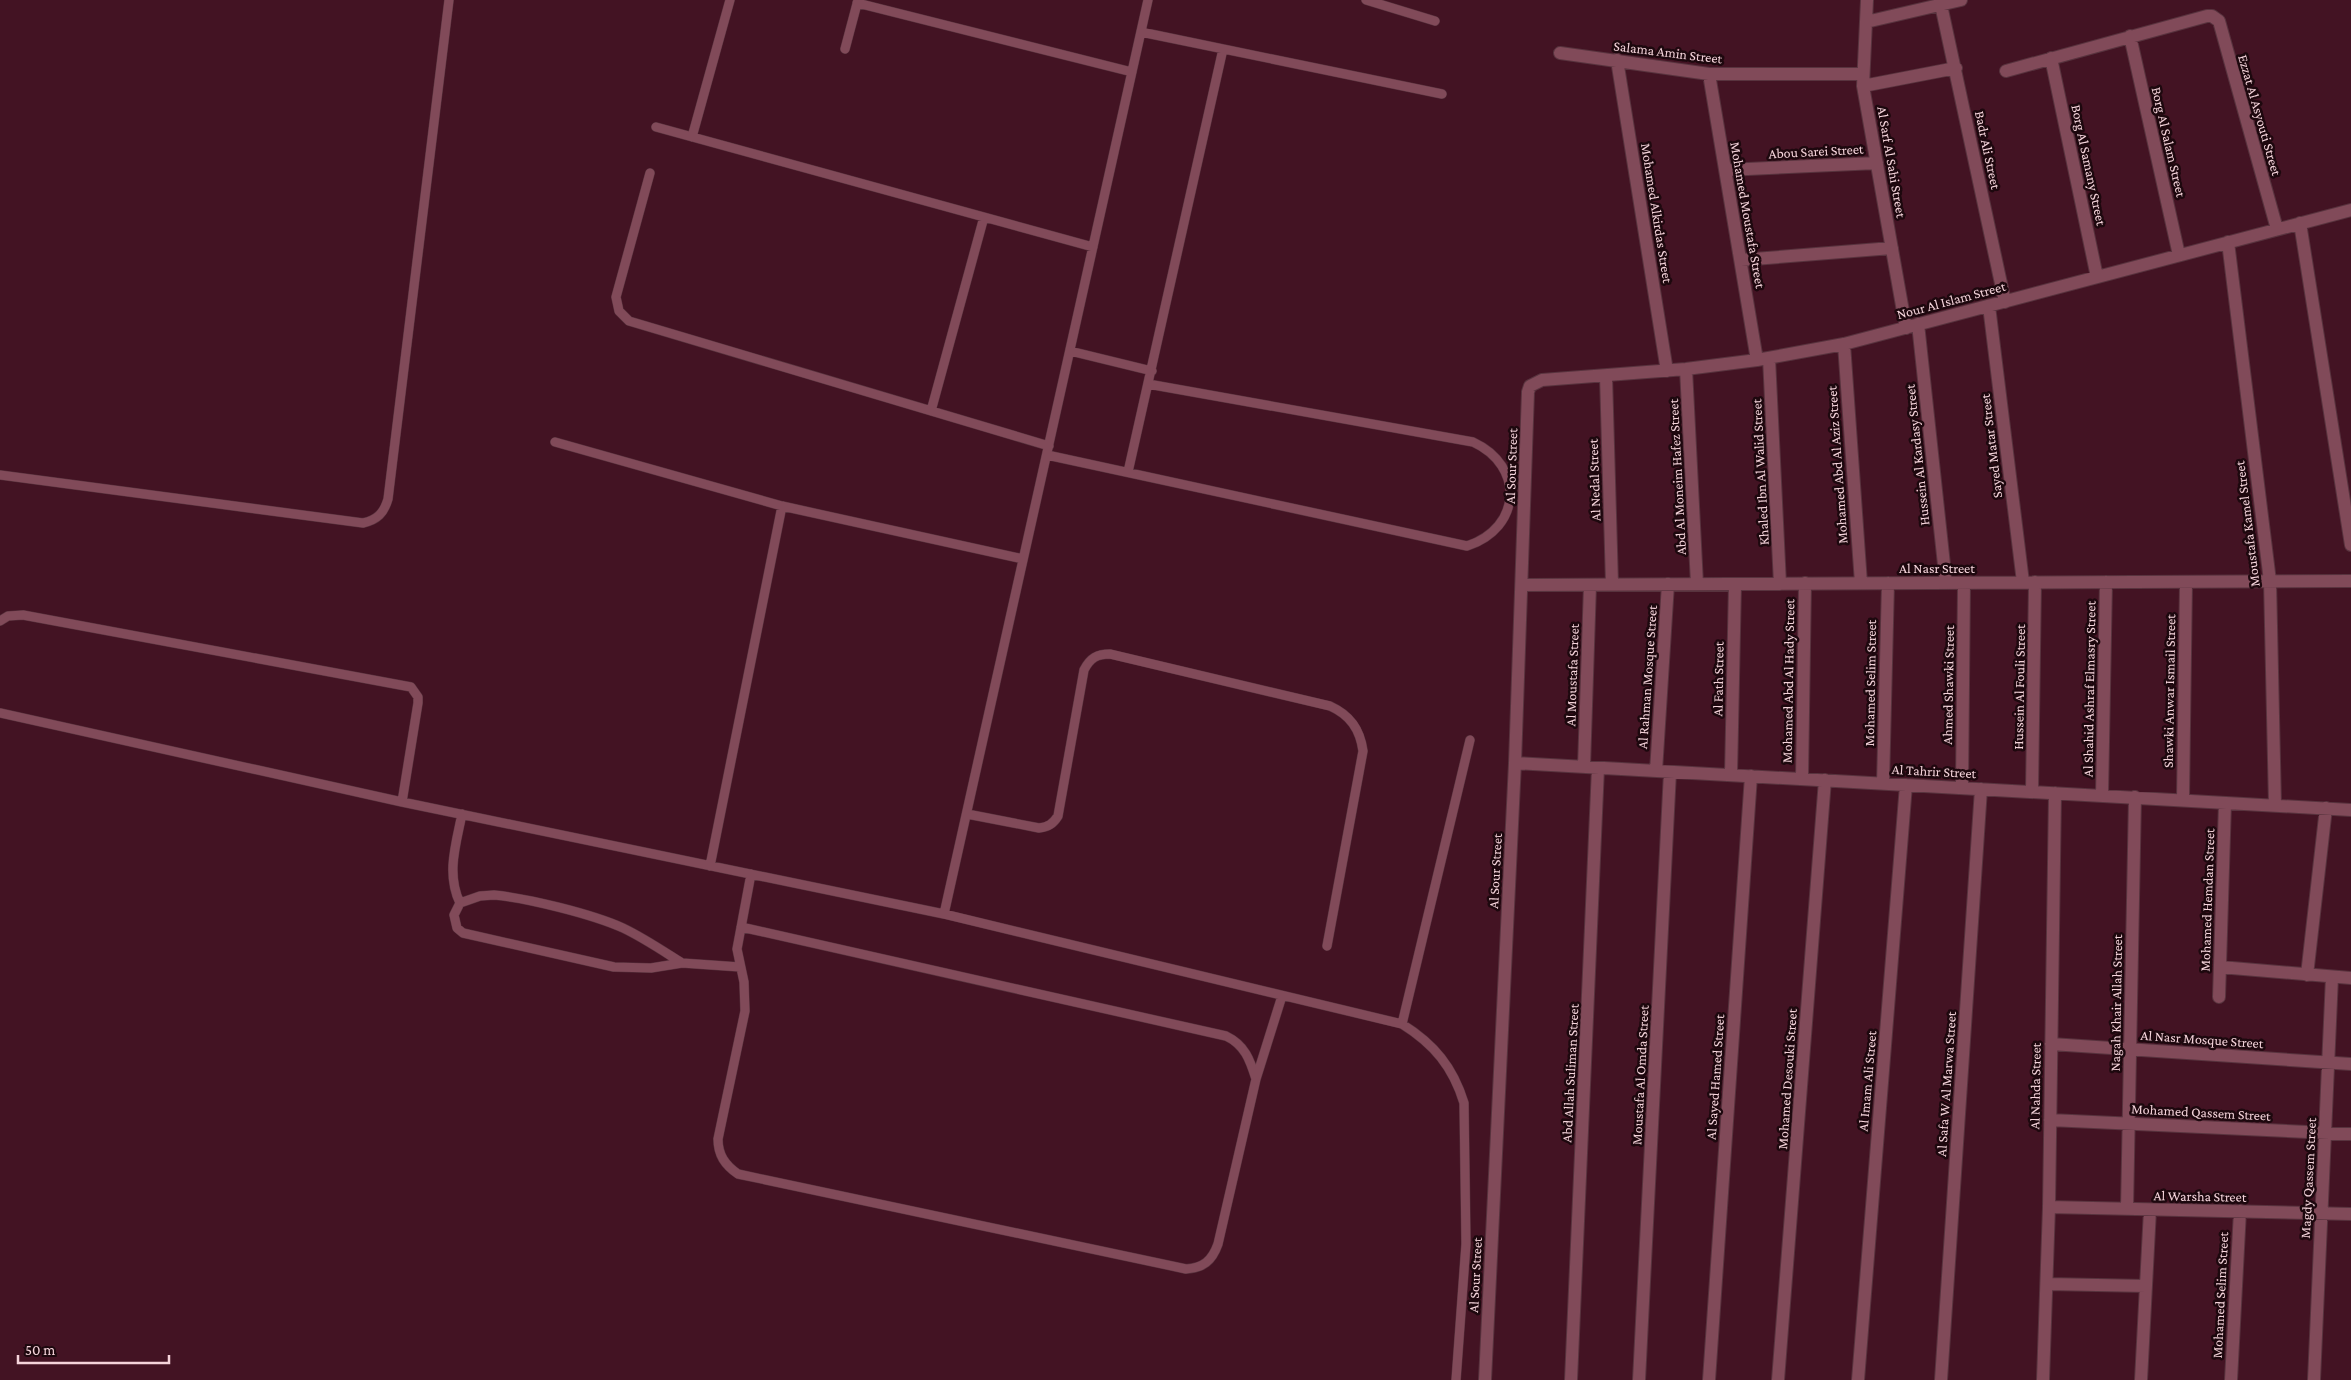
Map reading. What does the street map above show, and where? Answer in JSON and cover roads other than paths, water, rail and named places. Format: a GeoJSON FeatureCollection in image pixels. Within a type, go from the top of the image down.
{"type":"FeatureCollection","features":[{"type":"Feature","properties":{"kind":"street","name":"Al Sarf Al Sahi Street"},"geometry":{"type":"LineString","coordinates":[[1867,0],[1863,80],[1892,248],[1912,326]]}},
{"type":"Feature","properties":{"kind":"street"},"geometry":{"type":"LineString","coordinates":[[1866,22],[1961,0]]}},
{"type":"Feature","properties":{"kind":"street","name":"Badr Ali Street"},"geometry":{"type":"LineString","coordinates":[[1942,5],[2005,302]]}},
{"type":"Feature","properties":{"kind":"street","name":"Ezzat Al Asyouti Street"},"geometry":{"type":"LineString","coordinates":[[2130,36],[2208,16],[2216,18],[2277,229]]}},
{"type":"Feature","properties":{"kind":"street"},"geometry":{"type":"LineString","coordinates":[[2006,71],[2130,36]]}},
{"type":"Feature","properties":{"kind":"street","name":"Borg Al Salam Street"},"geometry":{"type":"LineString","coordinates":[[2130,36],[2179,255]]}},
{"type":"Feature","properties":{"kind":"street","name":"Salama Amin Street"},"geometry":{"type":"LineString","coordinates":[[1560,53],[1709,74],[1863,80],[1956,68]]}},
{"type":"Feature","properties":{"kind":"street","name":"Borg Al Samany Street"},"geometry":{"type":"LineString","coordinates":[[2050,58],[2097,277]]}},
{"type":"Feature","properties":{"kind":"street","name":"Mohamed Alkirdas Street"},"geometry":{"type":"LineString","coordinates":[[1617,60],[1667,371]]}},
{"type":"Feature","properties":{"kind":"street","name":"Mohamed Moustafa Street"},"geometry":{"type":"LineString","coordinates":[[1709,74],[1741,260],[1763,359]]}},
{"type":"Feature","properties":{"kind":"street","name":"Abou Sarei Street"},"geometry":{"type":"LineString","coordinates":[[1726,170],[1877,163]]}},
{"type":"Feature","properties":{"kind":"street","name":"Nour Al Islam Street"},"geometry":{"type":"LineString","coordinates":[[1552,379],[1686,370],[1763,359],[1844,344],[2351,210]]}},
{"type":"Feature","properties":{"kind":"street"},"geometry":{"type":"LineString","coordinates":[[2300,223],[2351,545]]}},
{"type":"Feature","properties":{"kind":"street","name":"Moustafa Kamel Street"},"geometry":{"type":"LineString","coordinates":[[2228,242],[2270,581],[2275,805]]}},
{"type":"Feature","properties":{"kind":"street"},"geometry":{"type":"LineString","coordinates":[[1741,260],[1892,248]]}},
{"type":"Feature","properties":{"kind":"street","name":"Sayed Matar Street"},"geometry":{"type":"LineString","coordinates":[[1989,306],[2029,582]]}},
{"type":"Feature","properties":{"kind":"street","name":"Hussein Al Kardasy Street"},"geometry":{"type":"LineString","coordinates":[[1912,326],[1946,583]]}},
{"type":"Feature","properties":{"kind":"street","name":"Mohamed Abd Al Aziz Street"},"geometry":{"type":"LineString","coordinates":[[1844,344],[1861,583]]}},
{"type":"Feature","properties":{"kind":"street","name":"Khaled Ibn Al Walid Street"},"geometry":{"type":"LineString","coordinates":[[1763,359],[1780,584]]}},
{"type":"Feature","properties":{"kind":"street","name":"Abd Al Moneim Hafez Street"},"geometry":{"type":"LineString","coordinates":[[1686,370],[1697,584]]}},
{"type":"Feature","properties":{"kind":"street","name":"Al Nedal Street"},"geometry":{"type":"LineString","coordinates":[[1606,376],[1612,584]]}},
{"type":"Feature","properties":{"kind":"street","name":"Al Sour Street"},"geometry":{"type":"LineString","coordinates":[[1485,1380],[1523,585],[1528,392],[1534,383],[1552,379]]}},
{"type":"Feature","properties":{"kind":"street","name":"Al Nasr Street"},"geometry":{"type":"LineString","coordinates":[[1523,585],[2351,581]]}},
{"type":"Feature","properties":{"kind":"street","name":"Hussein Al Fouli Street"},"geometry":{"type":"LineString","coordinates":[[2029,582],[2032,792]]}},
{"type":"Feature","properties":{"kind":"street","name":"Al Shahid Ashraf Elmasry Street"},"geometry":{"type":"LineString","coordinates":[[2102,796],[2106,582]]}},
{"type":"Feature","properties":{"kind":"street","name":"Shawki Anwar Ismail Street"},"geometry":{"type":"LineString","coordinates":[[2183,800],[2186,582]]}},
{"type":"Feature","properties":{"kind":"street","name":"Mohamed Abd Al Hady Street"},"geometry":{"type":"LineString","coordinates":[[1802,779],[1805,583]]}},
{"type":"Feature","properties":{"kind":"street","name":"Mohamed Selim Street"},"geometry":{"type":"LineString","coordinates":[[1883,784],[1888,583]]}},
{"type":"Feature","properties":{"kind":"street","name":"Ahmed Shawki Street"},"geometry":{"type":"LineString","coordinates":[[1962,788],[1964,583]]}},
{"type":"Feature","properties":{"kind":"street","name":"Al Rahman Mosque Street"},"geometry":{"type":"LineString","coordinates":[[1656,771],[1668,584]]}},
{"type":"Feature","properties":{"kind":"street","name":"Al Fath Street"},"geometry":{"type":"LineString","coordinates":[[1730,775],[1735,584]]}},
{"type":"Feature","properties":{"kind":"street","name":"Al Moustafa Street"},"geometry":{"type":"LineString","coordinates":[[1584,767],[1590,585]]}},
{"type":"Feature","properties":{"kind":"street","name":"Al Tahrir Street"},"geometry":{"type":"LineString","coordinates":[[1515,763],[2351,810]]}},
{"type":"Feature","properties":{"kind":"street","name":"Abd Allah Suliman Street"},"geometry":{"type":"LineString","coordinates":[[1571,1380],[1598,768]]}},
{"type":"Feature","properties":{"kind":"street","name":"Moustafa Al Omda Street"},"geometry":{"type":"LineString","coordinates":[[1640,1380],[1670,772]]}},
{"type":"Feature","properties":{"kind":"street","name":"Al Sayed Hamed Street"},"geometry":{"type":"LineString","coordinates":[[1709,1380],[1751,776]]}},
{"type":"Feature","properties":{"kind":"street","name":"Mohamed Desouki Street"},"geometry":{"type":"LineString","coordinates":[[1778,1380],[1825,780]]}},
{"type":"Feature","properties":{"kind":"street","name":"Al Imam Ali Street"},"geometry":{"type":"LineString","coordinates":[[1858,1380],[1906,785]]}},
{"type":"Feature","properties":{"kind":"street","name":"Al Safa W Al Marwa Street"},"geometry":{"type":"LineString","coordinates":[[1942,1380],[1980,789]]}},
{"type":"Feature","properties":{"kind":"street","name":"Al Nahda Street"},"geometry":{"type":"LineString","coordinates":[[2043,1380],[2048,1284],[2055,793]]}},
{"type":"Feature","properties":{"kind":"street","name":"Nagah Khair Allah Street"},"geometry":{"type":"LineString","coordinates":[[2127,1209],[2135,798]]}},
{"type":"Feature","properties":{"kind":"street","name":"Mohamed Hemdan Street"},"geometry":{"type":"LineString","coordinates":[[2219,997],[2225,802]]}},
{"type":"Feature","properties":{"kind":"street"},"geometry":{"type":"LineString","coordinates":[[2308,975],[2326,808]]}},
{"type":"Feature","properties":{"kind":"street"},"geometry":{"type":"LineString","coordinates":[[2220,967],[2351,978]]}},
{"type":"Feature","properties":{"kind":"street","name":"Magdy Qassem Street"},"geometry":{"type":"LineString","coordinates":[[2314,1380],[2332,977]]}},
{"type":"Feature","properties":{"kind":"street","name":"Al Nasr Mosque Street"},"geometry":{"type":"LineString","coordinates":[[2051,1044],[2351,1064]]}},
{"type":"Feature","properties":{"kind":"street","name":"Mohamed Qassem Street"},"geometry":{"type":"LineString","coordinates":[[2050,1120],[2351,1134]]}},
{"type":"Feature","properties":{"kind":"street","name":"Al Warsha Street"},"geometry":{"type":"LineString","coordinates":[[2049,1207],[2351,1214]]}},
{"type":"Feature","properties":{"kind":"street"},"geometry":{"type":"LineString","coordinates":[[2141,1380],[2150,1210]]}},
{"type":"Feature","properties":{"kind":"street","name":"Mohamed Selim Street"},"geometry":{"type":"LineString","coordinates":[[2231,1380],[2240,1212]]}},
{"type":"Feature","properties":{"kind":"street"},"geometry":{"type":"LineString","coordinates":[[2048,1284],[2146,1286]]}},
{"type":"Feature","properties":{"kind":"lane"},"geometry":{"type":"LineString","coordinates":[[0,475],[363,523],[377,518],[382,513],[388,499],[449,0]]}},
{"type":"Feature","properties":{"kind":"lane"},"geometry":{"type":"LineString","coordinates":[[692,137],[730,0]]}},
{"type":"Feature","properties":{"kind":"lane"},"geometry":{"type":"LineString","coordinates":[[944,914],[1148,0]]}},
{"type":"Feature","properties":{"kind":"lane"},"geometry":{"type":"LineString","coordinates":[[1366,0],[1435,21]]}},
{"type":"Feature","properties":{"kind":"lane"},"geometry":{"type":"LineString","coordinates":[[845,49],[858,2],[1132,72]]}},
{"type":"Feature","properties":{"kind":"lane"},"geometry":{"type":"LineString","coordinates":[[1141,32],[1442,94]]}},
{"type":"Feature","properties":{"kind":"lane"},"geometry":{"type":"LineString","coordinates":[[1128,472],[1152,371],[1222,49]]}},
{"type":"Feature","properties":{"kind":"lane"},"geometry":{"type":"LineString","coordinates":[[656,127],[1093,247]]}},
{"type":"Feature","properties":{"kind":"lane"},"geometry":{"type":"LineString","coordinates":[[650,173],[616,297],[619,310],[629,321],[931,411],[1048,451],[1128,472],[1467,546],[1489,536],[1498,528],[1509,507],[1510,484],[1501,463],[1489,450],[1473,442],[1148,384]]}},
{"type":"Feature","properties":{"kind":"lane"},"geometry":{"type":"LineString","coordinates":[[931,411],[984,217]]}},
{"type":"Feature","properties":{"kind":"lane"},"geometry":{"type":"LineString","coordinates":[[1070,351],[1152,371]]}},
{"type":"Feature","properties":{"kind":"lane"},"geometry":{"type":"LineString","coordinates":[[555,442],[782,506],[1023,559]]}},
{"type":"Feature","properties":{"kind":"lane"},"geometry":{"type":"LineString","coordinates":[[710,866],[782,506]]}},
{"type":"Feature","properties":{"kind":"lane"},"geometry":{"type":"LineString","coordinates":[[0,621],[8,616],[23,615],[411,687],[418,696],[418,703],[402,802]]}},
{"type":"Feature","properties":{"kind":"lane"},"geometry":{"type":"LineString","coordinates":[[966,814],[1040,828],[1045,828],[1054,821],[1058,816],[1084,670],[1091,659],[1097,656],[1110,654],[1330,706],[1339,710],[1354,723],[1360,736],[1363,751],[1327,946]]}},
{"type":"Feature","properties":{"kind":"lane"},"geometry":{"type":"LineString","coordinates":[[0,713],[402,802],[944,914],[1402,1024],[1420,1035],[1448,1065],[1458,1084],[1464,1103],[1466,1244],[1456,1380]]}},
{"type":"Feature","properties":{"kind":"lane"},"geometry":{"type":"LineString","coordinates":[[1402,1024],[1470,740]]}},
{"type":"Feature","properties":{"kind":"lane"},"geometry":{"type":"LineString","coordinates":[[460,903],[455,894],[452,873],[462,814]]}},
{"type":"Feature","properties":{"kind":"lane"},"geometry":{"type":"LineString","coordinates":[[751,874],[737,949],[744,982],[745,1011],[718,1139],[720,1156],[738,1174],[1176,1267],[1194,1269],[1210,1260],[1218,1244],[1256,1079],[1282,996]]}},
{"type":"Feature","properties":{"kind":"lane"},"geometry":{"type":"LineString","coordinates":[[682,963],[639,936],[607,921],[508,896],[480,896],[460,903],[454,915],[454,922],[463,933],[614,967],[651,968],[682,963],[740,966]]}},
{"type":"Feature","properties":{"kind":"lane"},"geometry":{"type":"LineString","coordinates":[[741,927],[1226,1036],[1234,1040],[1246,1052],[1256,1079]]}}]}
